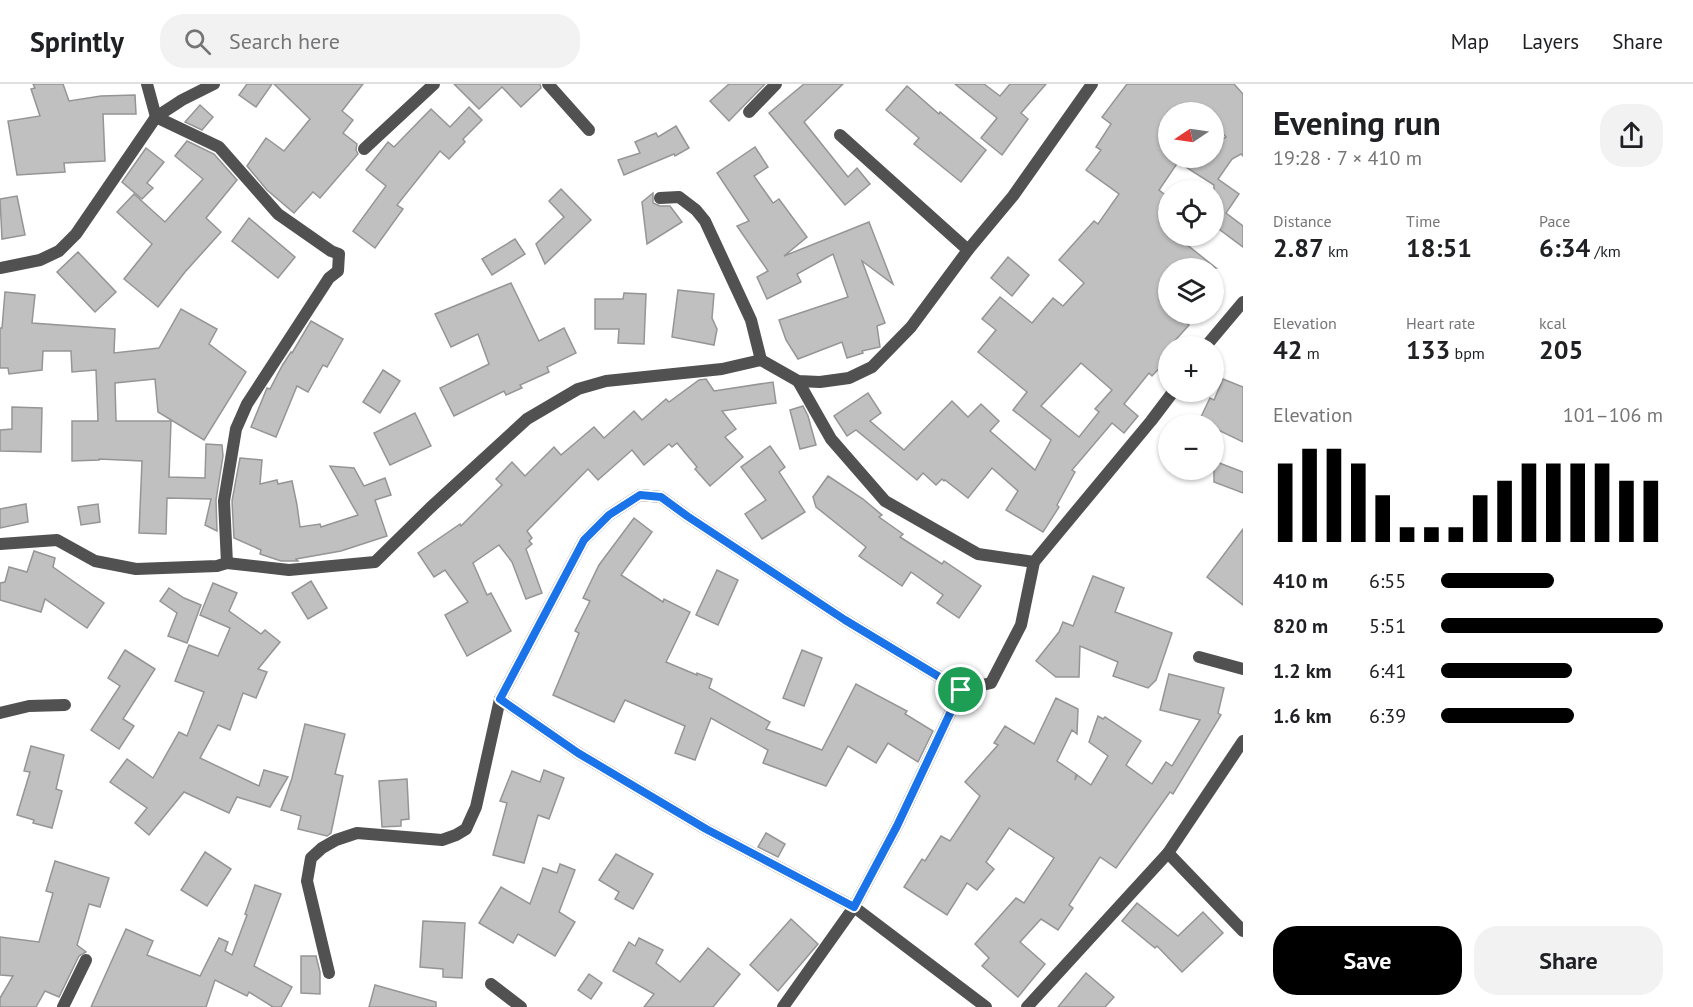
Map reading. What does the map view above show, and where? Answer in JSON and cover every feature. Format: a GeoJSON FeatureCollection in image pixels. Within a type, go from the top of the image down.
{"type":"FeatureCollection","features":[{"type":"Feature","properties":{"kind":"street"},"geometry":{"type":"LineString","coordinates":[[147,84],[156,117],[219,147],[278,214],[331,251],[339,254],[338,271],[329,278],[281,350],[247,404],[236,429],[225,501],[227,563]]}},
{"type":"Feature","properties":{"kind":"street"},"geometry":{"type":"LineString","coordinates":[[0,268],[40,260],[59,251],[76,234],[156,117],[214,84]]}},
{"type":"Feature","properties":{"kind":"street"},"geometry":{"type":"LineString","coordinates":[[364,149],[434,84]]}},
{"type":"Feature","properties":{"kind":"street"},"geometry":{"type":"LineString","coordinates":[[548,84],[588,130]]}},
{"type":"Feature","properties":{"kind":"street"},"geometry":{"type":"LineString","coordinates":[[749,112],[776,84]]}},
{"type":"Feature","properties":{"kind":"street"},"geometry":{"type":"LineString","coordinates":[[0,544],[57,540],[95,561],[136,568],[217,566],[227,563],[289,570],[375,562],[527,419],[578,389],[606,381],[722,369],[761,360],[798,381],[820,382],[849,378],[872,367],[911,327],[968,250],[1013,196],[1092,84]]}},
{"type":"Feature","properties":{"kind":"street"},"geometry":{"type":"LineString","coordinates":[[840,135],[968,250]]}},
{"type":"Feature","properties":{"kind":"street"},"geometry":{"type":"LineString","coordinates":[[660,198],[679,196],[705,221],[751,320],[761,360]]}},
{"type":"Feature","properties":{"kind":"street"},"geometry":{"type":"LineString","coordinates":[[1214,336],[1243,302]]}},
{"type":"Feature","properties":{"kind":"street"},"geometry":{"type":"LineString","coordinates":[[798,381],[831,439],[885,501],[978,554],[1034,562]]}},
{"type":"Feature","properties":{"kind":"street"},"geometry":{"type":"LineString","coordinates":[[329,973],[306,881],[311,858],[336,840],[357,833],[369,832],[442,840],[466,829],[476,807],[500,699],[584,540],[609,515],[640,495],[661,497],[845,620],[961,690],[992,683],[1021,625],[1034,562],[1166,402]]}},
{"type":"Feature","properties":{"kind":"street"},"geometry":{"type":"LineString","coordinates":[[1199,657],[1243,669]]}},
{"type":"Feature","properties":{"kind":"street"},"geometry":{"type":"LineString","coordinates":[[783,1007],[854,907],[897,826],[961,690]]}},
{"type":"Feature","properties":{"kind":"street"},"geometry":{"type":"LineString","coordinates":[[500,699],[578,753],[686,817],[854,907],[986,1007]]}},
{"type":"Feature","properties":{"kind":"street"},"geometry":{"type":"LineString","coordinates":[[0,713],[29,706],[65,705]]}},
{"type":"Feature","properties":{"kind":"street"},"geometry":{"type":"LineString","coordinates":[[1027,1007],[1168,853],[1243,741]]}},
{"type":"Feature","properties":{"kind":"street"},"geometry":{"type":"LineString","coordinates":[[1168,853],[1243,931]]}},
{"type":"Feature","properties":{"kind":"street"},"geometry":{"type":"LineString","coordinates":[[63,1007],[86,960]]}},
{"type":"Feature","properties":{"kind":"street"},"geometry":{"type":"LineString","coordinates":[[491,984],[521,1007]]}},
{"type":"Feature","properties":{"kind":"building"},"geometry":{"type":"Polygon","coordinates":[[[33,84],[63,84],[69,101],[101,96],[135,95],[136,114],[103,114],[105,161],[64,163],[65,172],[17,175],[8,121],[40,116],[31,89],[35,88],[33,84]]]}},
{"type":"Feature","properties":{"kind":"building"},"geometry":{"type":"Polygon","coordinates":[[[247,84],[272,84],[256,107],[239,95],[247,84]]]}},
{"type":"Feature","properties":{"kind":"building"},"geometry":{"type":"Polygon","coordinates":[[[274,84],[363,84],[342,111],[353,120],[343,133],[357,144],[358,154],[320,198],[313,192],[294,213],[267,190],[247,166],[266,138],[284,151],[310,119],[274,84]]]}},
{"type":"Feature","properties":{"kind":"building"},"geometry":{"type":"Polygon","coordinates":[[[454,84],[540,84],[541,88],[521,107],[502,87],[479,109],[454,84]]]}},
{"type":"Feature","properties":{"kind":"building"},"geometry":{"type":"Polygon","coordinates":[[[729,84],[765,84],[729,121],[710,101],[729,84]]]}},
{"type":"Feature","properties":{"kind":"building"},"geometry":{"type":"Polygon","coordinates":[[[804,84],[843,84],[804,122],[848,177],[857,168],[870,184],[845,205],[769,113],[804,84]]]}},
{"type":"Feature","properties":{"kind":"building"},"geometry":{"type":"Polygon","coordinates":[[[955,84],[984,84],[1000,96],[1010,84],[1046,84],[1021,113],[1028,119],[1002,155],[981,138],[997,118],[955,84]]]}},
{"type":"Feature","properties":{"kind":"building"},"geometry":{"type":"Polygon","coordinates":[[[1127,84],[1234,84],[1243,94],[1243,156],[1241,154],[1232,159],[1219,180],[1206,180],[1187,168],[1224,168],[1224,138],[1226,137],[1224,135],[1224,102],[1158,102],[1158,168],[1174,168],[1166,180],[1158,180],[1158,246],[1188,246],[1204,258],[1158,258],[1158,324],[1189,325],[1179,336],[1158,336],[1158,370],[1152,376],[1149,373],[1124,404],[1138,416],[1124,433],[1112,423],[1072,470],[1075,472],[1057,505],[1059,507],[1043,532],[1006,510],[1018,491],[992,468],[968,498],[945,480],[942,479],[936,485],[923,473],[917,480],[856,430],[847,436],[834,416],[868,393],[881,413],[870,421],[904,450],[952,401],[968,417],[981,404],[999,421],[990,431],[1035,470],[1051,440],[1013,410],[1027,392],[978,352],[996,330],[982,319],[1000,297],[1032,323],[1053,298],[1063,306],[1084,283],[1059,260],[1094,221],[1098,224],[1119,194],[1086,170],[1101,150],[1096,147],[1111,124],[1102,117],[1127,84]],[[1081,363],[1041,406],[1079,437],[1099,412],[1095,409],[1112,390],[1081,363]]]}},
{"type":"Feature","properties":{"kind":"building"},"geometry":{"type":"Polygon","coordinates":[[[907,86],[986,150],[961,182],[914,144],[919,138],[886,110],[907,86]]]}},
{"type":"Feature","properties":{"kind":"building"},"geometry":{"type":"Polygon","coordinates":[[[200,105],[213,117],[202,130],[185,122],[200,105]]]}},
{"type":"Feature","properties":{"kind":"building"},"geometry":{"type":"Polygon","coordinates":[[[469,107],[482,120],[463,139],[465,142],[449,159],[440,151],[397,205],[403,209],[375,248],[353,231],[386,186],[366,170],[388,142],[394,147],[431,109],[450,127],[469,107]]]}},
{"type":"Feature","properties":{"kind":"building"},"geometry":{"type":"Polygon","coordinates":[[[676,126],[689,148],[675,156],[674,154],[624,175],[618,160],[640,153],[635,142],[656,133],[658,137],[676,126]]]}},
{"type":"Feature","properties":{"kind":"building"},"geometry":{"type":"Polygon","coordinates":[[[187,141],[214,154],[237,180],[206,218],[221,232],[185,272],[158,307],[124,279],[152,244],[117,212],[134,194],[165,222],[203,179],[175,156],[187,141]]]}},
{"type":"Feature","properties":{"kind":"building"},"geometry":{"type":"Polygon","coordinates":[[[755,147],[768,167],[754,176],[773,203],[779,199],[807,237],[784,256],[869,222],[893,284],[862,261],[885,323],[877,326],[880,347],[862,351],[863,353],[847,358],[842,342],[798,359],[786,340],[779,320],[848,297],[833,254],[797,274],[801,282],[767,299],[757,277],[768,271],[737,226],[749,221],[717,173],[755,147]]]}},
{"type":"Feature","properties":{"kind":"building"},"geometry":{"type":"Polygon","coordinates":[[[146,148],[164,162],[147,183],[153,188],[142,199],[122,182],[146,148]]]}},
{"type":"Feature","properties":{"kind":"building"},"geometry":{"type":"Polygon","coordinates":[[[1224,183],[1239,194],[1226,213],[1243,226],[1243,247],[1224,233],[1224,183]]]}},
{"type":"Feature","properties":{"kind":"building"},"geometry":{"type":"Polygon","coordinates":[[[561,189],[591,220],[545,264],[536,244],[564,217],[549,201],[561,189]]]}},
{"type":"Feature","properties":{"kind":"building"},"geometry":{"type":"Polygon","coordinates":[[[653,193],[653,203],[670,206],[682,222],[647,244],[642,202],[653,193]]]}},
{"type":"Feature","properties":{"kind":"building"},"geometry":{"type":"Polygon","coordinates":[[[17,196],[25,235],[2,239],[0,199],[17,196]]]}},
{"type":"Feature","properties":{"kind":"building"},"geometry":{"type":"Polygon","coordinates":[[[249,218],[295,257],[278,278],[232,241],[249,218]]]}},
{"type":"Feature","properties":{"kind":"building"},"geometry":{"type":"Polygon","coordinates":[[[515,239],[525,254],[492,275],[482,259],[515,239]]]}},
{"type":"Feature","properties":{"kind":"building"},"geometry":{"type":"Polygon","coordinates":[[[78,252],[116,292],[95,312],[57,272],[78,252]]]}},
{"type":"Feature","properties":{"kind":"building"},"geometry":{"type":"Polygon","coordinates":[[[1008,257],[1029,275],[1012,296],[991,278],[1008,257]]]}},
{"type":"Feature","properties":{"kind":"building"},"geometry":{"type":"Polygon","coordinates":[[[511,283],[539,341],[564,328],[576,353],[547,367],[549,372],[520,385],[522,388],[506,395],[504,391],[454,416],[440,388],[489,364],[478,334],[451,347],[435,314],[511,283]]]}},
{"type":"Feature","properties":{"kind":"building"},"geometry":{"type":"Polygon","coordinates":[[[678,290],[714,294],[712,318],[717,329],[714,345],[672,337],[678,290]]]}},
{"type":"Feature","properties":{"kind":"building"},"geometry":{"type":"Polygon","coordinates":[[[5,292],[35,295],[32,323],[115,329],[114,353],[159,348],[181,309],[217,329],[209,344],[246,372],[204,440],[158,412],[155,379],[115,383],[116,421],[171,421],[169,477],[205,478],[206,444],[222,445],[223,456],[216,500],[217,531],[205,525],[211,499],[167,498],[166,534],[139,533],[142,461],[99,459],[72,461],[72,421],[98,421],[96,370],[72,372],[71,351],[43,351],[42,370],[9,374],[8,368],[0,368],[0,328],[2,328],[5,292]]]}},
{"type":"Feature","properties":{"kind":"building"},"geometry":{"type":"Polygon","coordinates":[[[624,293],[646,294],[644,344],[618,343],[619,329],[595,329],[595,299],[623,299],[624,293]]]}},
{"type":"Feature","properties":{"kind":"building"},"geometry":{"type":"Polygon","coordinates":[[[311,321],[343,339],[327,367],[323,365],[308,392],[297,386],[276,437],[251,427],[267,388],[270,389],[311,321]]]}},
{"type":"Feature","properties":{"kind":"building"},"geometry":{"type":"Polygon","coordinates":[[[383,370],[400,381],[380,413],[363,402],[383,370]]]}},
{"type":"Feature","properties":{"kind":"building"},"geometry":{"type":"Polygon","coordinates":[[[706,379],[714,391],[773,382],[776,403],[722,411],[736,429],[725,437],[743,457],[710,486],[677,443],[672,447],[669,444],[644,465],[632,450],[598,480],[588,469],[527,531],[532,538],[529,541],[532,544],[526,549],[542,593],[526,599],[512,562],[499,545],[473,563],[487,595],[491,593],[511,631],[467,656],[445,615],[468,602],[445,570],[434,577],[418,553],[460,524],[461,526],[502,485],[496,479],[512,462],[525,476],[554,447],[561,455],[594,427],[604,438],[634,411],[642,420],[666,399],[669,402],[699,380],[706,379]]]}},
{"type":"Feature","properties":{"kind":"building"},"geometry":{"type":"Polygon","coordinates":[[[1224,379],[1243,387],[1243,442],[1224,433],[1224,414],[1202,414],[1208,402],[1224,402],[1224,379]]]}},
{"type":"Feature","properties":{"kind":"building"},"geometry":{"type":"Polygon","coordinates":[[[803,406],[816,445],[800,449],[790,410],[803,406]]]}},
{"type":"Feature","properties":{"kind":"building"},"geometry":{"type":"Polygon","coordinates":[[[12,407],[42,408],[41,452],[0,451],[0,430],[12,429],[12,407]]]}},
{"type":"Feature","properties":{"kind":"building"},"geometry":{"type":"Polygon","coordinates":[[[415,413],[431,446],[390,465],[374,433],[415,413]]]}},
{"type":"Feature","properties":{"kind":"building"},"geometry":{"type":"Polygon","coordinates":[[[770,446],[785,467],[779,472],[805,512],[762,539],[745,514],[766,500],[741,467],[770,446]]]}},
{"type":"Feature","properties":{"kind":"building"},"geometry":{"type":"Polygon","coordinates":[[[240,458],[262,460],[260,484],[277,480],[278,484],[292,481],[300,527],[320,524],[321,527],[358,515],[330,466],[354,468],[364,486],[385,478],[391,495],[375,500],[387,536],[341,551],[296,559],[298,561],[281,561],[260,554],[261,550],[234,538],[232,501],[240,458]]]}},
{"type":"Feature","properties":{"kind":"building"},"geometry":{"type":"Polygon","coordinates":[[[1224,465],[1243,472],[1243,493],[1214,482],[1214,480],[1224,480],[1224,465]]]}},
{"type":"Feature","properties":{"kind":"building"},"geometry":{"type":"Polygon","coordinates":[[[828,476],[863,499],[882,515],[879,517],[903,534],[900,537],[942,564],[944,561],[981,586],[959,618],[937,603],[943,595],[911,572],[902,586],[859,556],[866,547],[816,507],[813,497],[828,476]]]}},
{"type":"Feature","properties":{"kind":"building"},"geometry":{"type":"Polygon","coordinates":[[[26,504],[28,522],[0,528],[0,509],[26,504]]]}},
{"type":"Feature","properties":{"kind":"building"},"geometry":{"type":"Polygon","coordinates":[[[98,504],[100,522],[81,525],[78,507],[98,504]]]}},
{"type":"Feature","properties":{"kind":"building"},"geometry":{"type":"Polygon","coordinates":[[[634,518],[652,532],[621,575],[663,602],[664,599],[690,612],[666,662],[712,679],[709,688],[770,722],[766,729],[822,750],[856,684],[907,711],[905,714],[933,731],[918,762],[888,743],[876,763],[848,746],[826,786],[763,763],[768,750],[711,718],[695,760],[675,753],[685,726],[625,700],[614,722],[553,695],[579,633],[575,631],[590,601],[583,598],[599,565],[634,518]]]}},
{"type":"Feature","properties":{"kind":"building"},"geometry":{"type":"Polygon","coordinates":[[[1243,529],[1243,605],[1207,577],[1243,529]]]}},
{"type":"Feature","properties":{"kind":"building"},"geometry":{"type":"Polygon","coordinates":[[[34,551],[55,558],[53,567],[104,603],[87,628],[45,599],[41,612],[0,600],[0,583],[5,582],[9,567],[27,572],[34,551]]]}},
{"type":"Feature","properties":{"kind":"building"},"geometry":{"type":"Polygon","coordinates":[[[717,570],[738,580],[718,625],[696,615],[717,570]]]}},
{"type":"Feature","properties":{"kind":"building"},"geometry":{"type":"Polygon","coordinates":[[[1093,576],[1124,588],[1115,612],[1172,633],[1156,680],[1148,688],[1113,676],[1118,662],[1080,646],[1079,677],[1056,677],[1036,661],[1059,632],[1063,622],[1073,626],[1093,576]]]}},
{"type":"Feature","properties":{"kind":"building"},"geometry":{"type":"Polygon","coordinates":[[[311,581],[327,608],[308,619],[292,593],[311,581]]]}},
{"type":"Feature","properties":{"kind":"building"},"geometry":{"type":"Polygon","coordinates":[[[213,583],[237,593],[229,611],[261,634],[265,630],[280,642],[258,669],[267,672],[256,698],[243,693],[230,730],[218,725],[200,758],[259,786],[264,770],[288,777],[270,807],[237,797],[229,813],[184,792],[149,835],[135,823],[147,808],[110,782],[127,759],[153,778],[179,732],[187,736],[204,692],[175,681],[189,645],[218,656],[230,628],[200,615],[213,583]]]}},
{"type":"Feature","properties":{"kind":"building"},"geometry":{"type":"Polygon","coordinates":[[[169,588],[201,605],[187,643],[168,636],[177,613],[160,601],[169,588]]]}},
{"type":"Feature","properties":{"kind":"building"},"geometry":{"type":"Polygon","coordinates":[[[125,650],[155,669],[123,719],[134,726],[119,749],[91,730],[120,686],[108,678],[125,650]]]}},
{"type":"Feature","properties":{"kind":"building"},"geometry":{"type":"Polygon","coordinates":[[[802,650],[822,658],[804,706],[783,698],[802,650]]]}},
{"type":"Feature","properties":{"kind":"building"},"geometry":{"type":"Polygon","coordinates":[[[1169,674],[1224,688],[1218,713],[1221,715],[1173,794],[1170,792],[1116,868],[1100,857],[1069,905],[1073,908],[1058,930],[1041,919],[1020,942],[1045,964],[1018,997],[982,966],[989,958],[975,944],[1016,898],[1024,903],[1054,858],[1009,828],[986,862],[994,869],[977,890],[967,883],[947,915],[904,887],[922,859],[925,861],[941,836],[950,841],[980,796],[965,782],[998,745],[994,743],[1005,726],[1034,744],[1056,698],[1078,709],[1077,734],[1072,730],[1057,761],[1076,774],[1075,780],[1077,775],[1091,785],[1108,756],[1089,742],[1098,716],[1103,719],[1105,717],[1141,741],[1126,765],[1152,784],[1166,762],[1172,766],[1200,720],[1160,710],[1169,674]]]}},
{"type":"Feature","properties":{"kind":"building"},"geometry":{"type":"Polygon","coordinates":[[[305,724],[345,734],[335,774],[343,776],[331,833],[327,836],[298,829],[301,816],[281,810],[292,778],[305,724]]]}},
{"type":"Feature","properties":{"kind":"building"},"geometry":{"type":"Polygon","coordinates":[[[31,746],[64,755],[56,789],[62,791],[52,828],[33,823],[34,820],[17,815],[30,772],[24,771],[31,746]]]}},
{"type":"Feature","properties":{"kind":"building"},"geometry":{"type":"Polygon","coordinates":[[[544,770],[564,778],[549,819],[538,815],[524,863],[493,855],[507,803],[500,801],[512,771],[540,782],[544,770]]]}},
{"type":"Feature","properties":{"kind":"building"},"geometry":{"type":"Polygon","coordinates":[[[407,779],[409,819],[401,820],[401,826],[382,827],[379,781],[407,779]]]}},
{"type":"Feature","properties":{"kind":"building"},"geometry":{"type":"Polygon","coordinates":[[[766,833],[785,844],[778,857],[758,847],[766,833]]]}},
{"type":"Feature","properties":{"kind":"building"},"geometry":{"type":"Polygon","coordinates":[[[205,852],[231,869],[207,906],[181,890],[205,852]]]}},
{"type":"Feature","properties":{"kind":"building"},"geometry":{"type":"Polygon","coordinates":[[[616,854],[653,874],[633,909],[615,899],[619,892],[599,880],[616,854]]]}},
{"type":"Feature","properties":{"kind":"building"},"geometry":{"type":"Polygon","coordinates":[[[55,861],[109,878],[100,907],[89,904],[77,945],[86,952],[79,956],[59,997],[45,991],[36,1007],[0,1007],[0,998],[13,976],[0,975],[0,937],[39,942],[53,893],[46,891],[55,861]]]}},
{"type":"Feature","properties":{"kind":"building"},"geometry":{"type":"Polygon","coordinates":[[[560,864],[575,870],[559,912],[575,922],[555,956],[518,934],[513,943],[479,923],[501,887],[530,904],[543,868],[557,873],[560,864]]]}},
{"type":"Feature","properties":{"kind":"building"},"geometry":{"type":"Polygon","coordinates":[[[255,885],[281,894],[254,966],[292,987],[281,1007],[273,1007],[249,992],[247,996],[215,980],[206,1007],[91,1007],[126,929],[153,941],[147,955],[200,976],[219,938],[228,942],[225,951],[232,955],[255,885]]]}},
{"type":"Feature","properties":{"kind":"building"},"geometry":{"type":"Polygon","coordinates":[[[1137,903],[1178,936],[1203,912],[1223,933],[1182,972],[1157,946],[1155,948],[1122,921],[1137,903]]]}},
{"type":"Feature","properties":{"kind":"building"},"geometry":{"type":"Polygon","coordinates":[[[791,919],[818,944],[778,991],[750,965],[791,919]]]}},
{"type":"Feature","properties":{"kind":"building"},"geometry":{"type":"Polygon","coordinates":[[[423,921],[465,923],[462,978],[443,977],[443,969],[420,967],[423,921]]]}},
{"type":"Feature","properties":{"kind":"building"},"geometry":{"type":"Polygon","coordinates":[[[639,938],[663,950],[656,963],[680,982],[708,948],[740,974],[713,1007],[644,1007],[654,994],[613,971],[629,942],[635,946],[639,938]]]}},
{"type":"Feature","properties":{"kind":"building"},"geometry":{"type":"Polygon","coordinates":[[[301,956],[316,956],[320,972],[320,994],[301,993],[301,956]]]}},
{"type":"Feature","properties":{"kind":"building"},"geometry":{"type":"Polygon","coordinates":[[[1086,973],[1114,997],[1105,1007],[1058,1007],[1086,973]]]}},
{"type":"Feature","properties":{"kind":"building"},"geometry":{"type":"Polygon","coordinates":[[[589,974],[602,983],[591,999],[578,990],[589,974]]]}},
{"type":"Feature","properties":{"kind":"building"},"geometry":{"type":"Polygon","coordinates":[[[375,985],[436,1002],[436,1007],[369,1007],[375,985]]]}},
{"type":"Feature","properties":{"kind":"route"},"geometry":{"type":"LineString","coordinates":[[640,495],[661,497],[845,620],[961,690],[897,826],[854,907],[706,829],[578,753],[500,699],[584,540],[609,515],[640,495]]}}]}
